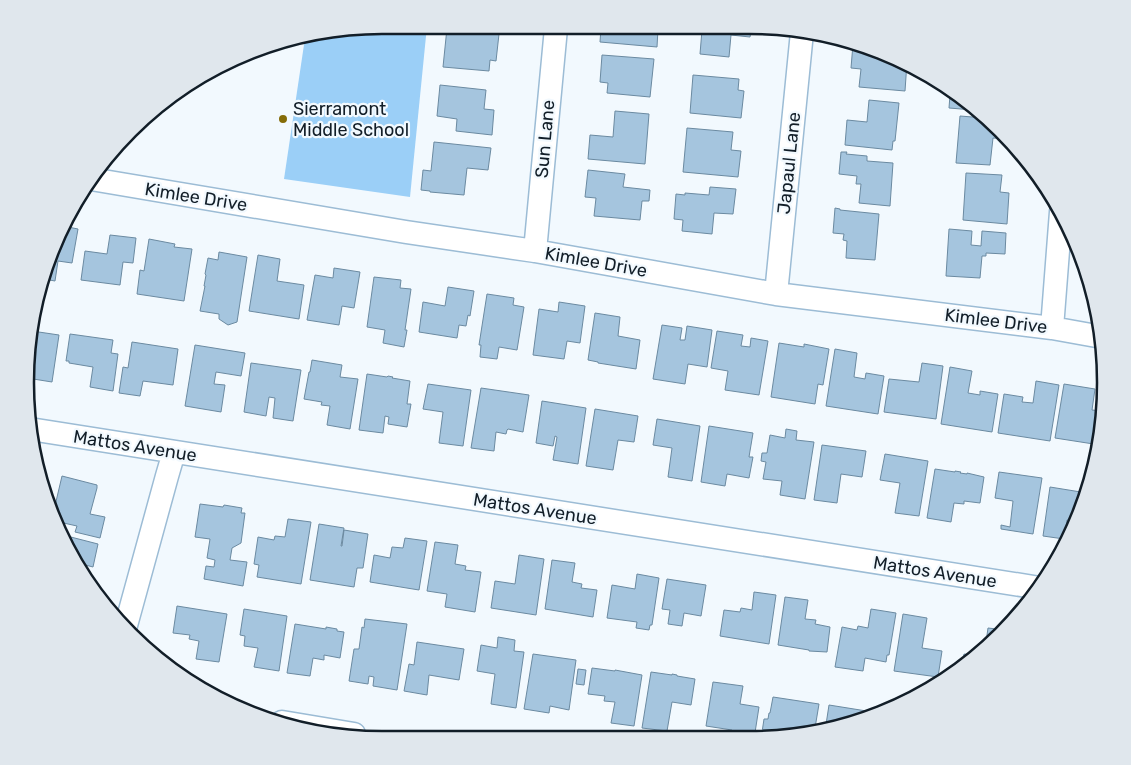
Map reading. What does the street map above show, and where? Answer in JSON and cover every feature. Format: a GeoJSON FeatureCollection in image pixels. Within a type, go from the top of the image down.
{"type":"FeatureCollection","features":[{"type":"Feature","properties":{"kind":"street","name":"Sun Lane"},"geometry":{"type":"LineString","coordinates":[[535,251],[555,34]]}},
{"type":"Feature","properties":{"kind":"street","name":"Japaul Lane"},"geometry":{"type":"LineString","coordinates":[[776,294],[801,38]]}},
{"type":"Feature","properties":{"kind":"street","name":"Kimlee Drive"},"geometry":{"type":"LineString","coordinates":[[99,180],[406,232],[535,251],[776,294],[1052,328],[1094,336]]}},
{"type":"Feature","properties":{"kind":"street"},"geometry":{"type":"LineString","coordinates":[[1052,328],[1060,226]]}},
{"type":"Feature","properties":{"kind":"street","name":"Mattos Avenue"},"geometry":{"type":"LineString","coordinates":[[37,430],[1031,587]]}},
{"type":"Feature","properties":{"kind":"street"},"geometry":{"type":"LineString","coordinates":[[127,620],[174,452]]}},
{"type":"Feature","properties":{"kind":"shaded area"},"geometry":{"type":"Polygon","coordinates":[[[360,34],[426,34],[410,197],[284,179],[304,43],[360,34]]]}},
{"type":"Feature","properties":{"kind":"building"},"geometry":{"type":"Polygon","coordinates":[[[446,34],[499,34],[496,61],[490,60],[489,71],[443,67],[446,34]]]}},
{"type":"Feature","properties":{"kind":"building"},"geometry":{"type":"Polygon","coordinates":[[[601,34],[658,34],[657,47],[600,42],[601,34]]]}},
{"type":"Feature","properties":{"kind":"building"},"geometry":{"type":"Polygon","coordinates":[[[702,34],[750,34],[750,37],[731,35],[729,57],[700,54],[702,34]]]}},
{"type":"Feature","properties":{"kind":"building"},"geometry":{"type":"Polygon","coordinates":[[[853,50],[882,60],[906,72],[905,91],[859,87],[861,69],[851,68],[853,50]]]}},
{"type":"Feature","properties":{"kind":"building"},"geometry":{"type":"Polygon","coordinates":[[[602,55],[654,59],[650,97],[607,93],[608,83],[600,82],[602,55]]]}},
{"type":"Feature","properties":{"kind":"building"},"geometry":{"type":"Polygon","coordinates":[[[693,75],[739,79],[738,90],[744,91],[741,118],[690,113],[693,75]]]}},
{"type":"Feature","properties":{"kind":"building"},"geometry":{"type":"Polygon","coordinates":[[[440,85],[486,90],[484,109],[494,110],[492,135],[456,131],[457,119],[437,116],[440,85]]]}},
{"type":"Feature","properties":{"kind":"building"},"geometry":{"type":"Polygon","coordinates":[[[950,98],[965,109],[949,108],[950,98]]]}},
{"type":"Feature","properties":{"kind":"building"},"geometry":{"type":"Polygon","coordinates":[[[869,100],[899,103],[895,141],[893,141],[892,150],[845,145],[847,120],[867,122],[869,100]]]}},
{"type":"Feature","properties":{"kind":"building"},"geometry":{"type":"Polygon","coordinates":[[[615,111],[649,114],[645,164],[588,159],[590,135],[613,137],[615,111]]]}},
{"type":"Feature","properties":{"kind":"building"},"geometry":{"type":"Polygon","coordinates":[[[960,116],[975,117],[997,138],[993,138],[990,165],[956,163],[960,116]]]}},
{"type":"Feature","properties":{"kind":"building"},"geometry":{"type":"Polygon","coordinates":[[[687,128],[733,132],[731,150],[741,151],[738,177],[683,172],[687,128]]]}},
{"type":"Feature","properties":{"kind":"building"},"geometry":{"type":"Polygon","coordinates":[[[434,142],[491,148],[488,170],[467,168],[464,195],[421,190],[423,170],[431,171],[434,142]]]}},
{"type":"Feature","properties":{"kind":"building"},"geometry":{"type":"Polygon","coordinates":[[[841,152],[867,156],[867,161],[893,163],[890,206],[859,203],[861,184],[856,184],[857,176],[839,174],[841,152]]]}},
{"type":"Feature","properties":{"kind":"building"},"geometry":{"type":"Polygon","coordinates":[[[588,170],[625,174],[623,187],[650,190],[649,201],[642,201],[640,220],[594,216],[596,198],[585,197],[588,170]]]}},
{"type":"Feature","properties":{"kind":"building"},"geometry":{"type":"Polygon","coordinates":[[[966,173],[1002,175],[1000,192],[1009,193],[1007,224],[963,220],[966,173]]]}},
{"type":"Feature","properties":{"kind":"building"},"geometry":{"type":"Polygon","coordinates":[[[710,187],[736,189],[733,214],[714,213],[712,234],[682,231],[683,220],[674,219],[676,194],[709,195],[710,187]]]}},
{"type":"Feature","properties":{"kind":"building"},"geometry":{"type":"Polygon","coordinates":[[[835,208],[879,214],[875,260],[846,258],[847,241],[843,240],[844,234],[833,233],[835,208]]]}},
{"type":"Feature","properties":{"kind":"building"},"geometry":{"type":"Polygon","coordinates":[[[70,227],[78,229],[72,263],[58,261],[55,281],[49,280],[60,249],[70,227]]]}},
{"type":"Feature","properties":{"kind":"building"},"geometry":{"type":"Polygon","coordinates":[[[949,229],[972,231],[971,245],[981,246],[982,231],[1006,233],[1005,254],[986,253],[986,256],[982,256],[980,278],[946,276],[949,229]]]}},
{"type":"Feature","properties":{"kind":"building"},"geometry":{"type":"Polygon","coordinates":[[[110,235],[136,238],[133,263],[123,262],[120,285],[81,280],[85,251],[107,254],[110,235]]]}},
{"type":"Feature","properties":{"kind":"building"},"geometry":{"type":"Polygon","coordinates":[[[149,239],[175,244],[174,247],[192,249],[184,301],[137,294],[140,270],[144,271],[149,239]]]}},
{"type":"Feature","properties":{"kind":"building"},"geometry":{"type":"Polygon","coordinates":[[[219,252],[247,257],[237,322],[228,325],[219,319],[219,314],[200,311],[208,258],[218,260],[219,252]]]}},
{"type":"Feature","properties":{"kind":"building"},"geometry":{"type":"Polygon","coordinates":[[[258,255],[280,259],[277,281],[304,285],[299,319],[249,311],[258,255]]]}},
{"type":"Feature","properties":{"kind":"building"},"geometry":{"type":"Polygon","coordinates":[[[334,268],[360,272],[354,308],[342,306],[339,325],[307,320],[315,275],[333,278],[334,268]]]}},
{"type":"Feature","properties":{"kind":"building"},"geometry":{"type":"Polygon","coordinates":[[[374,277],[401,280],[400,288],[411,289],[404,347],[383,343],[385,330],[367,327],[374,277]]]}},
{"type":"Feature","properties":{"kind":"building"},"geometry":{"type":"Polygon","coordinates":[[[448,287],[474,291],[470,316],[468,315],[466,326],[459,325],[457,338],[419,332],[423,302],[445,306],[448,287]]]}},
{"type":"Feature","properties":{"kind":"building"},"geometry":{"type":"Polygon","coordinates":[[[487,294],[514,298],[513,305],[524,307],[517,350],[499,347],[497,359],[480,357],[481,345],[479,345],[487,294]]]}},
{"type":"Feature","properties":{"kind":"building"},"geometry":{"type":"Polygon","coordinates":[[[559,302],[585,306],[580,343],[567,341],[564,359],[533,355],[539,309],[558,312],[559,302]]]}},
{"type":"Feature","properties":{"kind":"building"},"geometry":{"type":"Polygon","coordinates":[[[595,313],[620,317],[618,336],[640,340],[636,369],[588,360],[595,313]]]}},
{"type":"Feature","properties":{"kind":"building"},"geometry":{"type":"Polygon","coordinates":[[[662,325],[682,328],[680,340],[685,340],[687,326],[712,330],[707,367],[688,364],[685,384],[653,379],[662,325]]]}},
{"type":"Feature","properties":{"kind":"building"},"geometry":{"type":"Polygon","coordinates":[[[717,331],[743,335],[741,346],[750,347],[751,338],[768,341],[759,395],[725,390],[728,371],[711,368],[717,331]]]}},
{"type":"Feature","properties":{"kind":"building"},"geometry":{"type":"Polygon","coordinates":[[[38,332],[59,335],[52,382],[34,379],[38,332]]]}},
{"type":"Feature","properties":{"kind":"building"},"geometry":{"type":"Polygon","coordinates":[[[70,334],[113,340],[111,353],[118,354],[113,391],[90,387],[93,367],[66,361],[70,334]]]}},
{"type":"Feature","properties":{"kind":"building"},"geometry":{"type":"Polygon","coordinates":[[[132,342],[178,349],[173,385],[143,381],[140,396],[119,393],[123,367],[128,368],[132,342]]]}},
{"type":"Feature","properties":{"kind":"building"},"geometry":{"type":"Polygon","coordinates":[[[779,343],[804,347],[804,344],[829,349],[823,385],[818,384],[815,404],[771,397],[779,343]]]}},
{"type":"Feature","properties":{"kind":"building"},"geometry":{"type":"Polygon","coordinates":[[[195,345],[245,353],[241,376],[216,372],[214,384],[225,385],[221,412],[185,406],[195,345]]]}},
{"type":"Feature","properties":{"kind":"building"},"geometry":{"type":"Polygon","coordinates":[[[835,349],[857,353],[854,377],[865,379],[866,373],[884,376],[878,414],[826,406],[835,349]]]}},
{"type":"Feature","properties":{"kind":"building"},"geometry":{"type":"Polygon","coordinates":[[[312,360],[342,365],[340,377],[358,379],[350,429],[327,425],[330,406],[321,405],[322,402],[304,399],[312,360]]]}},
{"type":"Feature","properties":{"kind":"building"},"geometry":{"type":"Polygon","coordinates":[[[251,363],[301,370],[293,421],[273,418],[275,398],[269,397],[266,416],[244,412],[251,363]]]}},
{"type":"Feature","properties":{"kind":"building"},"geometry":{"type":"Polygon","coordinates":[[[922,363],[943,366],[936,419],[884,412],[889,379],[919,382],[922,363]]]}},
{"type":"Feature","properties":{"kind":"building"},"geometry":{"type":"Polygon","coordinates":[[[950,367],[972,371],[968,393],[980,395],[980,391],[998,394],[992,432],[941,424],[950,367]]]}},
{"type":"Feature","properties":{"kind":"building"},"geometry":{"type":"Polygon","coordinates":[[[367,374],[410,381],[407,404],[411,404],[407,427],[388,424],[389,417],[385,416],[383,433],[359,430],[367,374]]]}},
{"type":"Feature","properties":{"kind":"building"},"geometry":{"type":"Polygon","coordinates":[[[1036,381],[1059,385],[1050,441],[998,433],[1004,394],[1023,397],[1022,402],[1033,403],[1036,381]]]}},
{"type":"Feature","properties":{"kind":"building"},"geometry":{"type":"Polygon","coordinates":[[[428,384],[471,390],[463,446],[439,443],[443,412],[423,409],[428,384]]]}},
{"type":"Feature","properties":{"kind":"building"},"geometry":{"type":"Polygon","coordinates":[[[1064,384],[1095,389],[1092,410],[1096,410],[1092,444],[1055,438],[1064,384]]]}},
{"type":"Feature","properties":{"kind":"building"},"geometry":{"type":"Polygon","coordinates":[[[481,388],[529,395],[523,432],[508,429],[506,434],[496,432],[494,451],[471,448],[481,388]]]}},
{"type":"Feature","properties":{"kind":"building"},"geometry":{"type":"Polygon","coordinates":[[[542,401],[586,408],[578,464],[553,460],[557,437],[555,436],[553,446],[536,443],[542,401]]]}},
{"type":"Feature","properties":{"kind":"building"},"geometry":{"type":"Polygon","coordinates":[[[595,409],[638,416],[634,442],[618,440],[613,470],[586,466],[595,409]]]}},
{"type":"Feature","properties":{"kind":"building"},"geometry":{"type":"Polygon","coordinates":[[[657,419],[700,426],[692,481],[668,477],[672,448],[653,445],[657,419]]]}},
{"type":"Feature","properties":{"kind":"building"},"geometry":{"type":"Polygon","coordinates":[[[709,426],[753,433],[749,457],[753,457],[749,478],[727,474],[725,486],[701,482],[709,426]]]}},
{"type":"Feature","properties":{"kind":"building"},"geometry":{"type":"Polygon","coordinates":[[[786,429],[797,431],[796,440],[814,442],[805,499],[780,495],[782,481],[763,479],[766,462],[761,461],[762,453],[767,453],[770,435],[785,438],[786,429]]]}},
{"type":"Feature","properties":{"kind":"building"},"geometry":{"type":"Polygon","coordinates":[[[822,445],[866,451],[862,477],[841,474],[837,503],[814,500],[822,445]]]}},
{"type":"Feature","properties":{"kind":"building"},"geometry":{"type":"Polygon","coordinates":[[[885,454],[928,461],[919,516],[895,513],[900,483],[880,480],[885,454]]]}},
{"type":"Feature","properties":{"kind":"building"},"geometry":{"type":"Polygon","coordinates":[[[935,469],[984,477],[980,503],[964,501],[964,504],[954,503],[951,522],[927,518],[935,469]]]}},
{"type":"Feature","properties":{"kind":"building"},"geometry":{"type":"Polygon","coordinates":[[[999,472],[1042,478],[1033,534],[1001,529],[1001,525],[1010,527],[1013,501],[995,498],[999,472]]]}},
{"type":"Feature","properties":{"kind":"building"},"geometry":{"type":"Polygon","coordinates":[[[62,476],[97,485],[90,514],[105,517],[100,538],[75,532],[77,526],[63,523],[55,504],[62,476]]]}},
{"type":"Feature","properties":{"kind":"building"},"geometry":{"type":"Polygon","coordinates":[[[1050,487],[1080,492],[1060,538],[1043,536],[1050,487]]]}},
{"type":"Feature","properties":{"kind":"building"},"geometry":{"type":"Polygon","coordinates":[[[200,504],[242,508],[241,513],[245,513],[241,543],[232,548],[230,560],[247,562],[243,586],[204,579],[206,566],[214,567],[215,560],[207,558],[210,539],[195,537],[200,504]]]}},
{"type":"Feature","properties":{"kind":"building"},"geometry":{"type":"Polygon","coordinates":[[[288,519],[311,522],[301,584],[257,577],[259,565],[254,564],[258,537],[274,540],[275,536],[285,537],[288,519]]]}},
{"type":"Feature","properties":{"kind":"building"},"geometry":{"type":"Polygon","coordinates":[[[319,524],[344,528],[341,546],[344,530],[368,534],[363,568],[357,568],[354,587],[310,580],[319,524]]]}},
{"type":"Feature","properties":{"kind":"building"},"geometry":{"type":"Polygon","coordinates":[[[70,537],[98,544],[93,567],[85,565],[70,537]]]}},
{"type":"Feature","properties":{"kind":"building"},"geometry":{"type":"Polygon","coordinates":[[[405,538],[427,541],[419,590],[370,582],[374,555],[390,558],[392,547],[403,548],[405,538]]]}},
{"type":"Feature","properties":{"kind":"building"},"geometry":{"type":"Polygon","coordinates":[[[435,542],[458,545],[455,564],[466,566],[465,570],[481,572],[475,612],[445,607],[447,594],[427,591],[435,542]]]}},
{"type":"Feature","properties":{"kind":"building"},"geometry":{"type":"Polygon","coordinates":[[[519,555],[544,559],[536,615],[491,608],[495,581],[515,584],[519,555]]]}},
{"type":"Feature","properties":{"kind":"building"},"geometry":{"type":"Polygon","coordinates":[[[552,560],[575,563],[572,582],[582,584],[581,588],[597,590],[593,617],[545,609],[552,560]]]}},
{"type":"Feature","properties":{"kind":"building"},"geometry":{"type":"Polygon","coordinates":[[[637,574],[659,578],[652,625],[650,625],[649,630],[636,628],[637,622],[607,618],[612,585],[635,589],[637,574]]]}},
{"type":"Feature","properties":{"kind":"building"},"geometry":{"type":"Polygon","coordinates":[[[667,579],[706,585],[701,616],[684,613],[682,626],[668,624],[670,610],[662,609],[667,579]]]}},
{"type":"Feature","properties":{"kind":"building"},"geometry":{"type":"Polygon","coordinates":[[[754,592],[776,595],[769,644],[720,636],[724,610],[740,612],[741,608],[752,610],[754,592]]]}},
{"type":"Feature","properties":{"kind":"building"},"geometry":{"type":"Polygon","coordinates":[[[785,597],[808,600],[805,619],[816,620],[815,624],[830,627],[827,652],[809,651],[778,645],[785,597]]]}},
{"type":"Feature","properties":{"kind":"building"},"geometry":{"type":"Polygon","coordinates":[[[177,606],[227,614],[219,662],[196,659],[199,641],[189,639],[190,635],[173,633],[177,606]]]}},
{"type":"Feature","properties":{"kind":"building"},"geometry":{"type":"Polygon","coordinates":[[[244,609],[287,616],[279,671],[254,667],[258,648],[244,646],[245,636],[240,635],[244,609]]]}},
{"type":"Feature","properties":{"kind":"building"},"geometry":{"type":"Polygon","coordinates":[[[871,609],[896,613],[889,655],[887,655],[886,662],[865,658],[863,671],[835,667],[842,627],[857,630],[858,626],[868,628],[871,609]]]}},
{"type":"Feature","properties":{"kind":"building"},"geometry":{"type":"Polygon","coordinates":[[[903,614],[927,618],[922,648],[942,651],[938,674],[935,677],[894,671],[903,614]]]}},
{"type":"Feature","properties":{"kind":"building"},"geometry":{"type":"Polygon","coordinates":[[[365,619],[407,624],[397,690],[373,686],[374,677],[369,676],[368,684],[349,681],[354,649],[359,649],[365,619]]]}},
{"type":"Feature","properties":{"kind":"building"},"geometry":{"type":"Polygon","coordinates":[[[295,624],[326,629],[326,627],[344,632],[340,658],[324,655],[324,660],[313,658],[310,676],[287,673],[295,624]]]}},
{"type":"Feature","properties":{"kind":"building"},"geometry":{"type":"Polygon","coordinates":[[[988,628],[995,629],[995,629],[987,637],[988,628]]]}},
{"type":"Feature","properties":{"kind":"building"},"geometry":{"type":"Polygon","coordinates":[[[498,637],[515,640],[514,651],[524,652],[516,708],[491,704],[495,674],[477,671],[481,645],[497,648],[498,637]]]}},
{"type":"Feature","properties":{"kind":"building"},"geometry":{"type":"Polygon","coordinates":[[[417,642],[464,649],[459,680],[429,675],[427,695],[404,691],[409,664],[414,665],[417,642]]]}},
{"type":"Feature","properties":{"kind":"building"},"geometry":{"type":"Polygon","coordinates":[[[533,654],[576,660],[569,710],[550,706],[549,713],[524,709],[533,654]]]}},
{"type":"Feature","properties":{"kind":"building"},"geometry":{"type":"Polygon","coordinates":[[[592,668],[642,675],[634,726],[611,723],[615,702],[604,701],[605,696],[588,694],[592,668]]]}},
{"type":"Feature","properties":{"kind":"building"},"geometry":{"type":"Polygon","coordinates":[[[578,669],[586,670],[584,685],[576,684],[578,669]]]}},
{"type":"Feature","properties":{"kind":"building"},"geometry":{"type":"Polygon","coordinates":[[[651,672],[695,679],[691,705],[672,702],[667,731],[642,728],[651,672]]]}},
{"type":"Feature","properties":{"kind":"building"},"geometry":{"type":"Polygon","coordinates":[[[713,682],[743,686],[740,704],[759,707],[755,731],[732,731],[706,726],[713,682]]]}},
{"type":"Feature","properties":{"kind":"building"},"geometry":{"type":"Polygon","coordinates":[[[773,697],[819,704],[815,725],[762,731],[764,719],[768,719],[773,697]]]}},
{"type":"Feature","properties":{"kind":"building"},"geometry":{"type":"Polygon","coordinates":[[[829,705],[866,711],[861,713],[826,722],[829,705]]]}},
{"type":"Feature","properties":{"kind":"place","name":"Sierramont Middle School"},"geometry":{"type":"Point","coordinates":[283,119]}}]}
